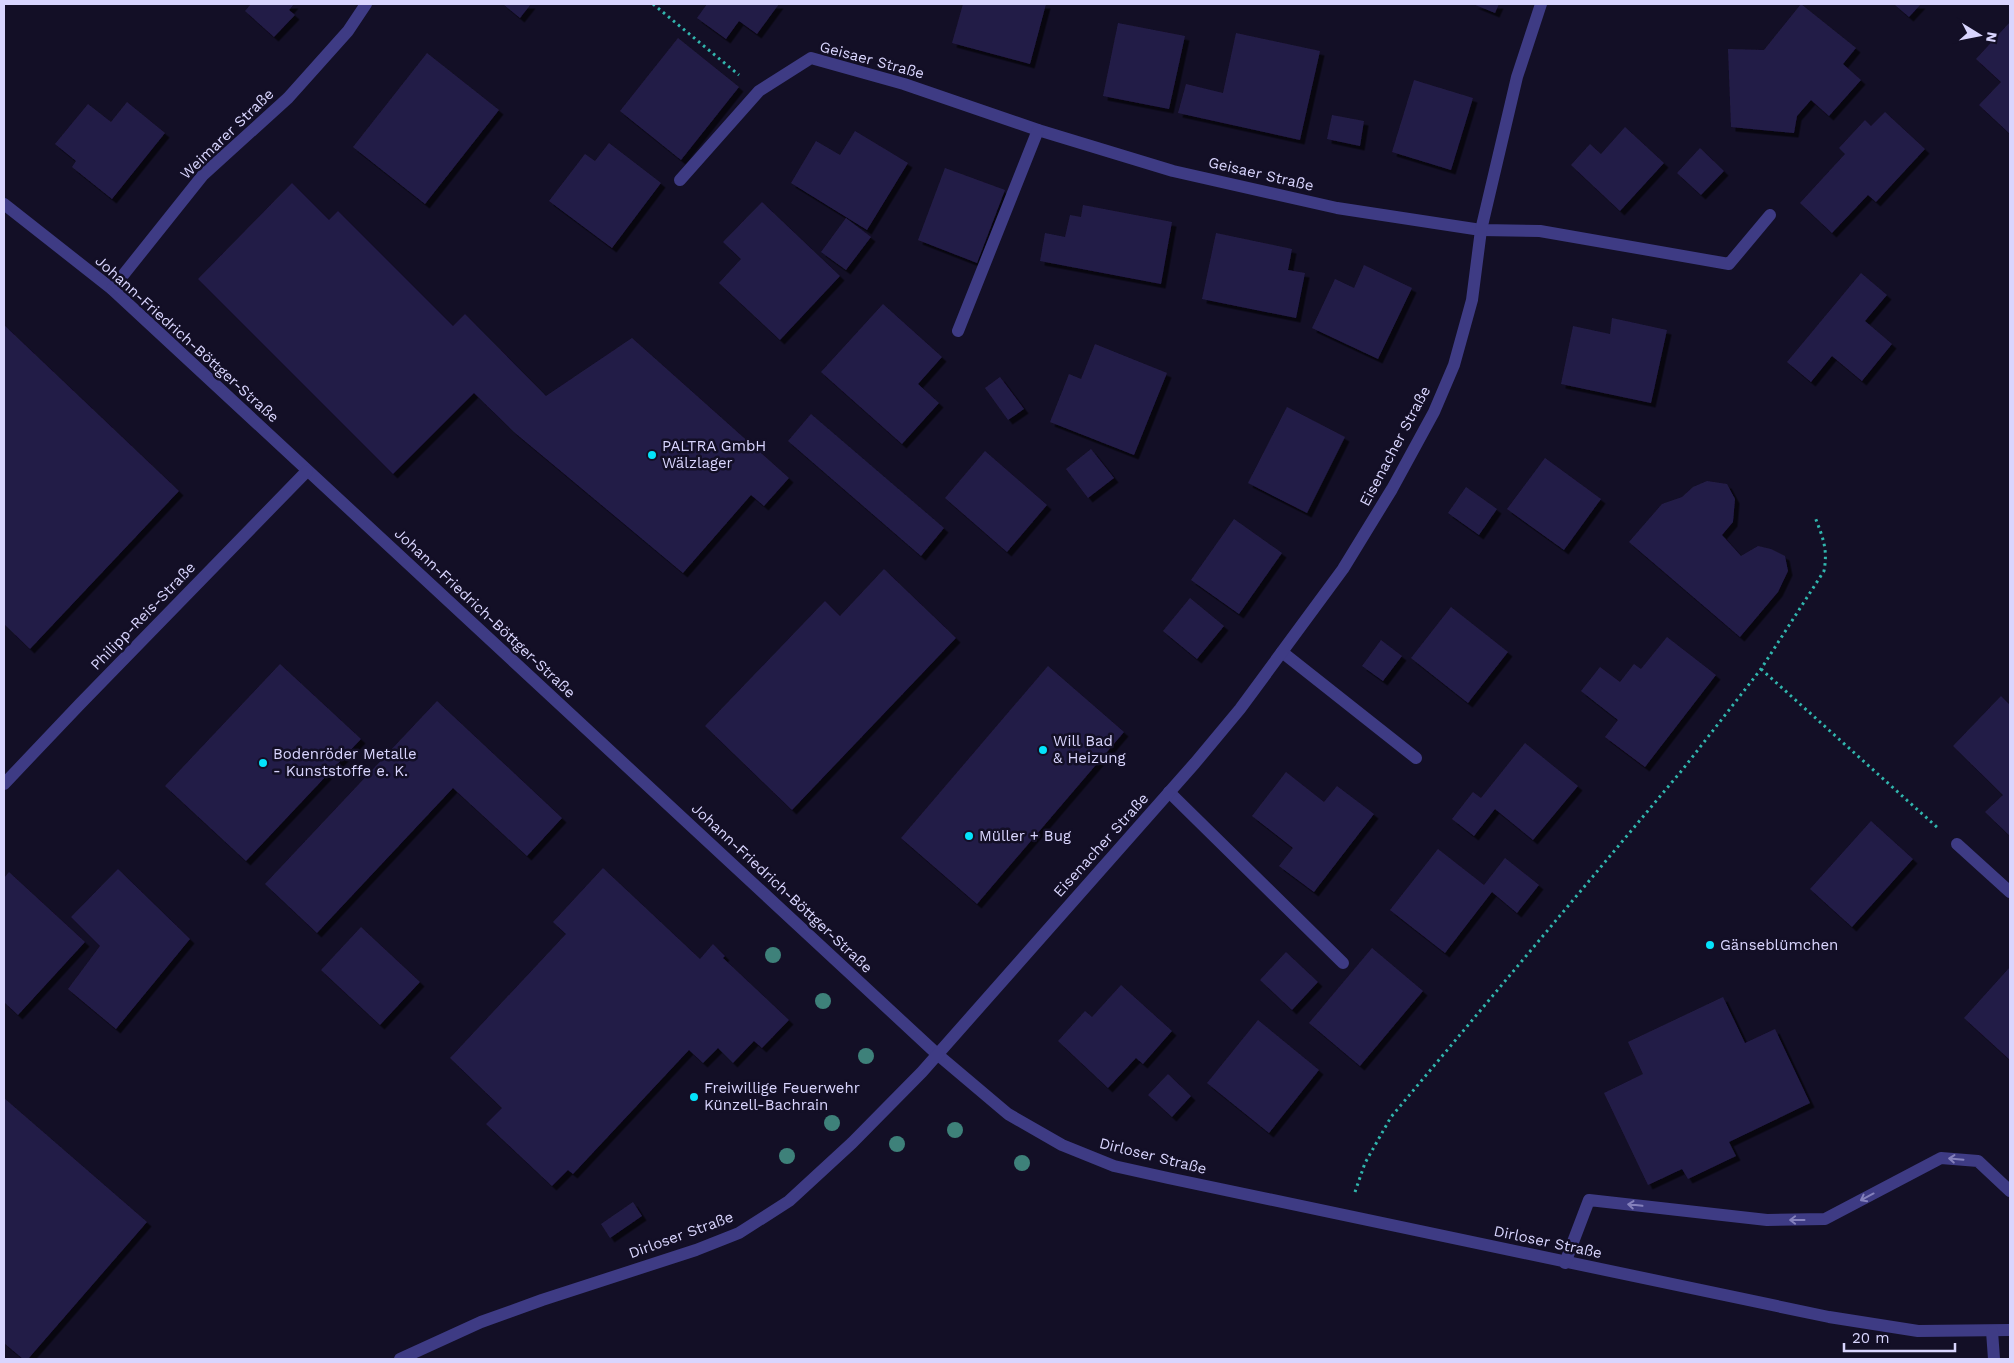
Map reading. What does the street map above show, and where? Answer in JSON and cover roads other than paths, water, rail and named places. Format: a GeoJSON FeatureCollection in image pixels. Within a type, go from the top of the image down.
{"type":"FeatureCollection","features":[{"type":"Feature","properties":{"kind":"street","name":"Weimarer Straße"},"geometry":{"type":"LineString","coordinates":[[112,289],[203,175],[288,98],[348,31],[366,4]]}},
{"type":"Feature","properties":{"kind":"street","name":"Eisenacher Straße"},"geometry":{"type":"LineString","coordinates":[[937,1054],[1240,709],[1348,561],[1392,489],[1434,412],[1454,365],[1472,300],[1481,230],[1516,77],[1541,4]]}},
{"type":"Feature","properties":{"kind":"street","name":"Geisaer Straße"},"geometry":{"type":"LineString","coordinates":[[680,180],[759,91],[811,58],[904,84],[1038,130],[1183,173],[1337,208],[1481,230]]}},
{"type":"Feature","properties":{"kind":"street"},"geometry":{"type":"LineString","coordinates":[[958,331],[1038,130]]}},
{"type":"Feature","properties":{"kind":"street","name":"Johann-Friedrich-Böttger-Straße"},"geometry":{"type":"LineString","coordinates":[[4,204],[112,289],[937,1054]]}},
{"type":"Feature","properties":{"kind":"street"},"geometry":{"type":"LineString","coordinates":[[1481,230],[1540,231],[1728,264],[1770,215]]}},
{"type":"Feature","properties":{"kind":"street","name":"Philipp-Reis-Straße"},"geometry":{"type":"LineString","coordinates":[[4,784],[307,471]]}},
{"type":"Feature","properties":{"kind":"street"},"geometry":{"type":"LineString","coordinates":[[1282,652],[1416,758]]}},
{"type":"Feature","properties":{"kind":"street"},"geometry":{"type":"LineString","coordinates":[[1169,792],[1343,963]]}},
{"type":"Feature","properties":{"kind":"street"},"geometry":{"type":"LineString","coordinates":[[1956,844],[2010,892]]}},
{"type":"Feature","properties":{"kind":"street","name":"Dirloser Straße"},"geometry":{"type":"LineString","coordinates":[[400,1359],[481,1322],[696,1250],[739,1233],[789,1201],[852,1143],[937,1054],[1008,1114],[1062,1145],[1114,1166],[1565,1263],[1820,1315],[1909,1330],[2010,1330]]}},
{"type":"Feature","properties":{"kind":"street"},"geometry":{"type":"LineString","coordinates":[[1565,1263],[1589,1200],[1767,1220],[1825,1220],[1941,1158],[1978,1161],[2010,1191]]}},
{"type":"Feature","properties":{"kind":"street"},"geometry":{"type":"LineString","coordinates":[[1992,1331],[1994,1359]]}},
{"type":"Feature","properties":{"kind":"place","name":"PALTRA GmbH Wälzlager"},"geometry":{"type":"Point","coordinates":[652,455]}},
{"type":"Feature","properties":{"kind":"place","name":"Will Bad & Heizung"},"geometry":{"type":"Point","coordinates":[1043,750]}},
{"type":"Feature","properties":{"kind":"place","name":"Bodenröder Metalle - Kunststoffe e. K."},"geometry":{"type":"Point","coordinates":[263,763]}},
{"type":"Feature","properties":{"kind":"place","name":"Müller + Bug"},"geometry":{"type":"Point","coordinates":[969,836]}},
{"type":"Feature","properties":{"kind":"place","name":"Gänseblümchen"},"geometry":{"type":"Point","coordinates":[1710,945]}},
{"type":"Feature","properties":{"kind":"place","name":"Freiwillige Feuerwehr Künzell-Bachrain"},"geometry":{"type":"Point","coordinates":[694,1097]}}]}
